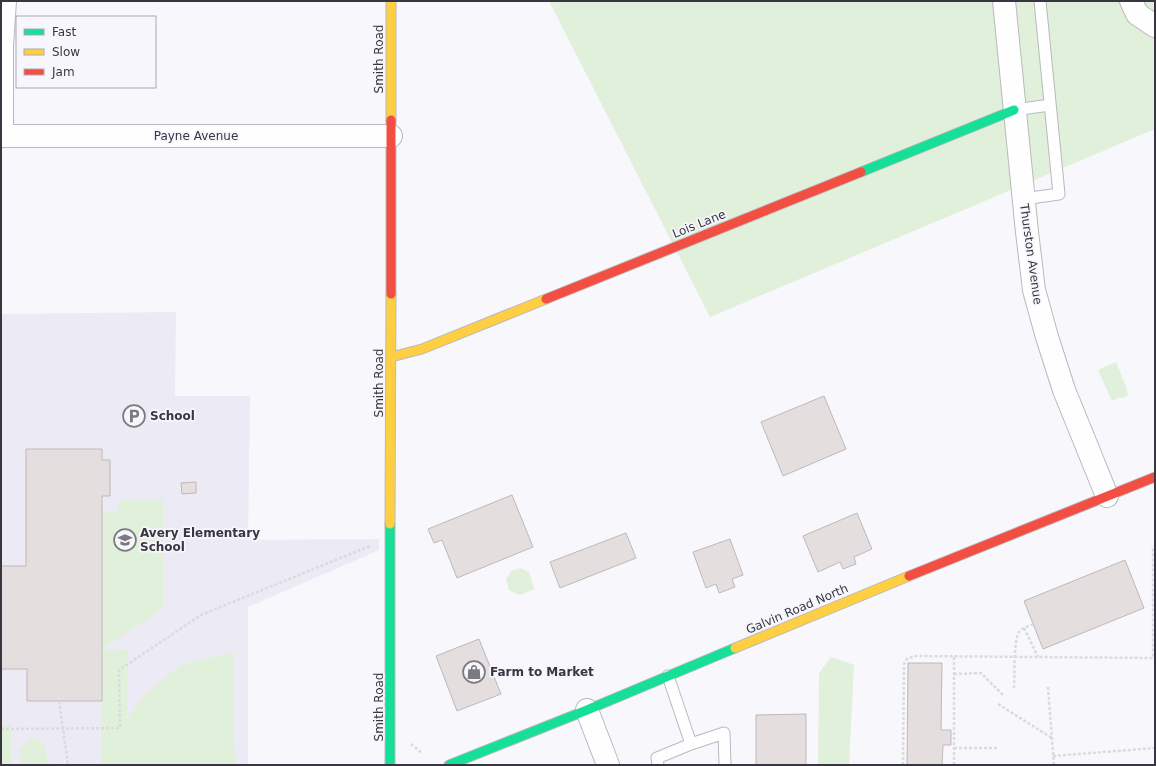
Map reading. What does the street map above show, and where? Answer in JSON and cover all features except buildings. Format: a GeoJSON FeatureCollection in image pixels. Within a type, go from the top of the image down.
{"type":"FeatureCollection","features":[{"type":"Feature","properties":{"kind":"street"},"geometry":{"type":"LineString","coordinates":[[1,136],[2,46],[5,1]]}},
{"type":"Feature","properties":{"kind":"street","name":"Smith Road"},"geometry":{"type":"LineString","coordinates":[[390,765],[391,1]]}},
{"type":"Feature","properties":{"kind":"street","name":"Thurston Avenue"},"geometry":{"type":"LineString","coordinates":[[1004,1],[1023,199],[1034,290],[1064,390],[1107,496]]}},
{"type":"Feature","properties":{"kind":"street"},"geometry":{"type":"LineString","coordinates":[[1131,1],[1137,14],[1155,26]]}},
{"type":"Feature","properties":{"kind":"street","name":"Lois Lane"},"geometry":{"type":"LineString","coordinates":[[391,357],[422,349],[1014,110]]}},
{"type":"Feature","properties":{"kind":"street","name":"Payne Avenue"},"geometry":{"type":"LineString","coordinates":[[1,136],[391,136]]}},
{"type":"Feature","properties":{"kind":"street","name":"Galvin Road North"},"geometry":{"type":"LineString","coordinates":[[449,765],[587,710],[824,610],[1155,477]]}},
{"type":"Feature","properties":{"kind":"street"},"geometry":{"type":"LineString","coordinates":[[587,710],[608,765]]}},
{"type":"Feature","properties":{"kind":"lane"},"geometry":{"type":"LineString","coordinates":[[1023,199],[1059,194],[1040,1]]}},
{"type":"Feature","properties":{"kind":"lane"},"geometry":{"type":"LineString","coordinates":[[1014,110],[1050,105]]}},
{"type":"Feature","properties":{"kind":"lane"},"geometry":{"type":"LineString","coordinates":[[668,676],[691,744]]}},
{"type":"Feature","properties":{"kind":"lane"},"geometry":{"type":"LineString","coordinates":[[658,765],[657,758],[691,744],[724,733],[725,765]]}},
{"type":"Feature","properties":{"kind":"path"},"geometry":{"type":"LineString","coordinates":[[1,729],[120,728],[119,670],[201,615],[376,543]]}},
{"type":"Feature","properties":{"kind":"path"},"geometry":{"type":"LineString","coordinates":[[903,765],[904,664],[907,659],[914,656],[1153,658],[1153,546]]}},
{"type":"Feature","properties":{"kind":"path"},"geometry":{"type":"LineString","coordinates":[[1014,688],[1015,657],[1018,635],[1024,628],[1033,624]]}},
{"type":"Feature","properties":{"kind":"path"},"geometry":{"type":"LineString","coordinates":[[1024,628],[1038,657]]}},
{"type":"Feature","properties":{"kind":"path"},"geometry":{"type":"LineString","coordinates":[[954,656],[954,765]]}},
{"type":"Feature","properties":{"kind":"path"},"geometry":{"type":"LineString","coordinates":[[954,674],[981,673],[1003,695]]}},
{"type":"Feature","properties":{"kind":"path"},"geometry":{"type":"LineString","coordinates":[[1048,687],[1054,765]]}},
{"type":"Feature","properties":{"kind":"path"},"geometry":{"type":"LineString","coordinates":[[59,701],[68,765]]}},
{"type":"Feature","properties":{"kind":"path"},"geometry":{"type":"LineString","coordinates":[[998,704],[1052,739]]}},
{"type":"Feature","properties":{"kind":"path"},"geometry":{"type":"LineString","coordinates":[[954,748],[997,748]]}},
{"type":"Feature","properties":{"kind":"path"},"geometry":{"type":"LineString","coordinates":[[1053,756],[1155,748]]}},
{"type":"Feature","properties":{"kind":"shaded area","name":"Avery Elementary School"},"geometry":{"type":"Polygon","coordinates":[[[176,312],[175,396],[250,396],[248,540],[379,539],[379,550],[248,607],[248,765],[1,765],[1,314],[176,312]]]}},
{"type":"Feature","properties":{"kind":"green space"},"geometry":{"type":"Polygon","coordinates":[[[549,1],[1155,1],[1155,129],[710,317],[549,1]]]}},
{"type":"Feature","properties":{"kind":"green space"},"geometry":{"type":"Polygon","coordinates":[[[1116,362],[1128,395],[1113,401],[1098,370],[1116,362]]]}},
{"type":"Feature","properties":{"kind":"green space"},"geometry":{"type":"Polygon","coordinates":[[[119,499],[163,499],[163,609],[103,649],[128,650],[127,720],[143,696],[181,665],[233,652],[233,734],[236,765],[101,765],[102,511],[118,511],[119,499]]]}},
{"type":"Feature","properties":{"kind":"green space"},"geometry":{"type":"Polygon","coordinates":[[[520,568],[529,572],[534,588],[533,590],[519,595],[509,590],[506,580],[511,571],[520,568]]]}},
{"type":"Feature","properties":{"kind":"green space"},"geometry":{"type":"Polygon","coordinates":[[[831,657],[854,665],[849,765],[818,765],[819,673],[831,657]]]}},
{"type":"Feature","properties":{"kind":"green space"},"geometry":{"type":"Polygon","coordinates":[[[1,725],[11,725],[11,765],[1,765],[1,725]]]}},
{"type":"Feature","properties":{"kind":"green space"},"geometry":{"type":"Polygon","coordinates":[[[32,738],[44,743],[49,765],[21,765],[19,750],[32,738]]]}},
{"type":"Feature","properties":{"kind":"traffic: fast"},"geometry":{"type":"LineString","coordinates":[[861,172],[1014,110]]}},
{"type":"Feature","properties":{"kind":"traffic: fast"},"geometry":{"type":"LineString","coordinates":[[390,524],[390,765]]}},
{"type":"Feature","properties":{"kind":"traffic: fast"},"geometry":{"type":"LineString","coordinates":[[449,765],[587,710],[735,648]]}},
{"type":"Feature","properties":{"kind":"traffic: slow"},"geometry":{"type":"LineString","coordinates":[[391,1],[391,120]]}},
{"type":"Feature","properties":{"kind":"traffic: slow"},"geometry":{"type":"LineString","coordinates":[[390,524],[391,294]]}},
{"type":"Feature","properties":{"kind":"traffic: slow"},"geometry":{"type":"LineString","coordinates":[[391,357],[422,349],[546,299]]}},
{"type":"Feature","properties":{"kind":"traffic: slow"},"geometry":{"type":"LineString","coordinates":[[735,648],[909,576]]}},
{"type":"Feature","properties":{"kind":"traffic: jam"},"geometry":{"type":"LineString","coordinates":[[391,120],[391,294]]}},
{"type":"Feature","properties":{"kind":"traffic: jam"},"geometry":{"type":"LineString","coordinates":[[546,299],[861,172]]}},
{"type":"Feature","properties":{"kind":"traffic: jam"},"geometry":{"type":"LineString","coordinates":[[909,576],[1155,477]]}},
{"type":"Feature","properties":{"kind":"place","name":"School"},"geometry":{"type":"Point","coordinates":[134,416]}},
{"type":"Feature","properties":{"kind":"place","name":"Avery Elementary School"},"geometry":{"type":"Point","coordinates":[125,540]}},
{"type":"Feature","properties":{"kind":"place","name":"Farm to Market"},"geometry":{"type":"Point","coordinates":[474,672]}}]}
